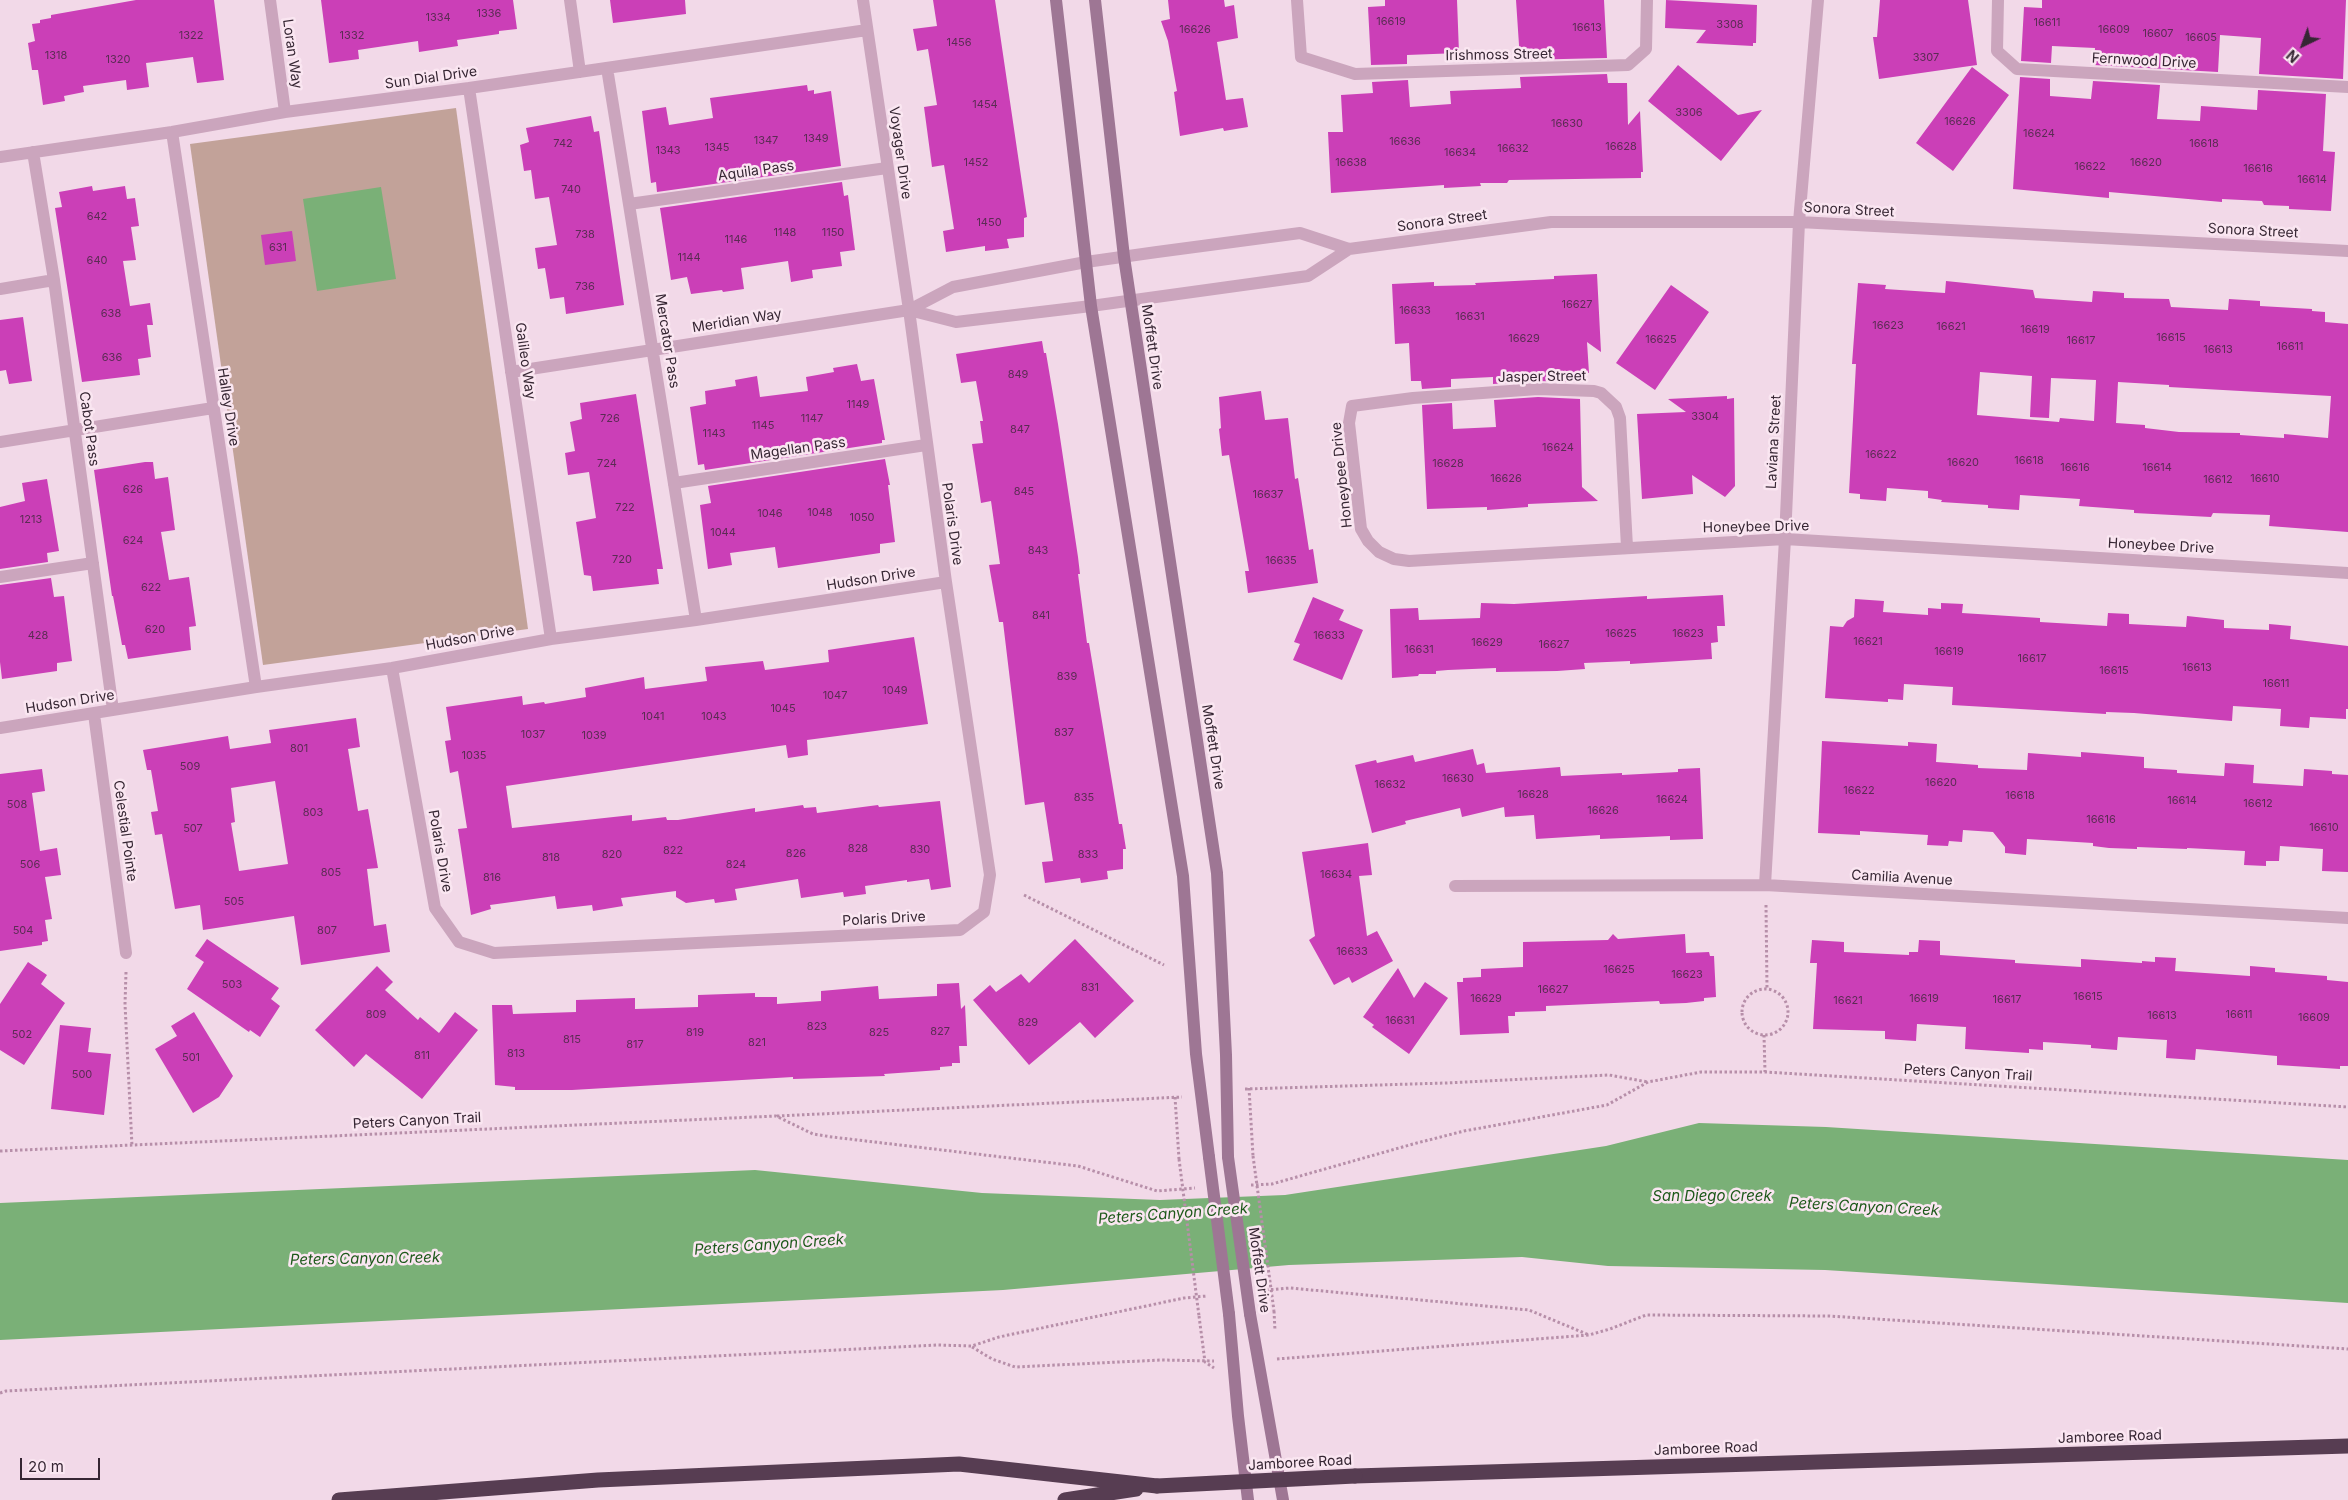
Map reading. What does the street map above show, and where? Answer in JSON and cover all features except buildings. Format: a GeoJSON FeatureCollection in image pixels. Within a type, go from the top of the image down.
{"type":"FeatureCollection","features":[{"type":"Feature","properties":{"kind":"highway","name":"Jamboree Road"},"geometry":{"type":"LineString","coordinates":[[1065,1500],[1157,1486],[1355,1476],[2348,1446]]}},
{"type":"Feature","properties":{"kind":"highway"},"geometry":{"type":"LineString","coordinates":[[339,1500],[598,1480],[959,1464],[1157,1486]]}},
{"type":"Feature","properties":{"kind":"street","name":"Loran Way"},"geometry":{"type":"LineString","coordinates":[[270,0],[285,112]]}},
{"type":"Feature","properties":{"kind":"street"},"geometry":{"type":"LineString","coordinates":[[570,0],[580,72]]}},
{"type":"Feature","properties":{"kind":"street","name":"Voyager Drive"},"geometry":{"type":"LineString","coordinates":[[863,0],[909,310]]}},
{"type":"Feature","properties":{"kind":"street"},"geometry":{"type":"LineString","coordinates":[[1056,0],[1091,306],[1183,876],[1196,1054],[1229,1314],[1248,1500]]}},
{"type":"Feature","properties":{"kind":"street","name":"Moffett Drive"},"geometry":{"type":"LineString","coordinates":[[1095,0],[1124,257],[1216,873],[1226,1055],[1228,1157],[1250,1314],[1283,1500]]}},
{"type":"Feature","properties":{"kind":"street","name":"Irishmoss Street"},"geometry":{"type":"LineString","coordinates":[[1297,0],[1301,57],[1355,74],[1628,65],[1646,49],[1647,0]]}},
{"type":"Feature","properties":{"kind":"street","name":"Laviana Street"},"geometry":{"type":"LineString","coordinates":[[1765,886],[1785,539],[1799,222],[1818,0]]}},
{"type":"Feature","properties":{"kind":"street","name":"Fernwood Drive"},"geometry":{"type":"LineString","coordinates":[[1998,0],[1997,51],[2017,69],[2348,87]]}},
{"type":"Feature","properties":{"kind":"street","name":"Sun Dial Drive"},"geometry":{"type":"LineString","coordinates":[[0,157],[172,132],[285,112],[469,88],[867,30]]}},
{"type":"Feature","properties":{"kind":"street","name":"Mercator Pass"},"geometry":{"type":"LineString","coordinates":[[607,68],[696,620]]}},
{"type":"Feature","properties":{"kind":"street","name":"Galileo Way"},"geometry":{"type":"LineString","coordinates":[[469,88],[551,639]]}},
{"type":"Feature","properties":{"kind":"street","name":"Halley Drive"},"geometry":{"type":"LineString","coordinates":[[172,132],[256,687]]}},
{"type":"Feature","properties":{"kind":"street","name":"Cabot Pass"},"geometry":{"type":"LineString","coordinates":[[33,152],[54,280],[73,430],[114,710]]}},
{"type":"Feature","properties":{"kind":"street","name":"Aquila Pass"},"geometry":{"type":"LineString","coordinates":[[629,204],[887,168]]}},
{"type":"Feature","properties":{"kind":"street","name":"Sonora Street"},"geometry":{"type":"LineString","coordinates":[[1130,300],[1308,276],[1349,249],[1551,222],[1799,222],[2348,251]]}},
{"type":"Feature","properties":{"kind":"street","name":"Sonora Street"},"geometry":{"type":"LineString","coordinates":[[1124,257],[1300,232],[1349,249]]}},
{"type":"Feature","properties":{"kind":"street","name":"Meridian Way"},"geometry":{"type":"LineString","coordinates":[[511,372],[909,310],[953,288],[1086,262],[1124,257]]}},
{"type":"Feature","properties":{"kind":"street"},"geometry":{"type":"LineString","coordinates":[[0,290],[54,280]]}},
{"type":"Feature","properties":{"kind":"street","name":"Meridian Way"},"geometry":{"type":"LineString","coordinates":[[909,310],[956,322],[1130,300]]}},
{"type":"Feature","properties":{"kind":"street","name":"Polaris Drive"},"geometry":{"type":"LineString","coordinates":[[392,668],[435,908],[459,942],[494,953],[960,930],[984,912],[990,874],[926,445],[909,310]]}},
{"type":"Feature","properties":{"kind":"street","name":"Jasper Street"},"geometry":{"type":"LineString","coordinates":[[1352,406],[1413,398],[1538,389],[1594,391],[1601,393],[1616,407],[1620,418],[1627,548]]}},
{"type":"Feature","properties":{"kind":"street","name":"Honeybee Drive"},"geometry":{"type":"LineString","coordinates":[[1352,406],[1349,424],[1360,529],[1379,552],[1394,559],[1409,561],[1785,539],[2348,573]]}},
{"type":"Feature","properties":{"kind":"street"},"geometry":{"type":"LineString","coordinates":[[0,442],[213,408]]}},
{"type":"Feature","properties":{"kind":"street","name":"Magellan Pass"},"geometry":{"type":"LineString","coordinates":[[674,482],[926,445]]}},
{"type":"Feature","properties":{"kind":"street"},"geometry":{"type":"LineString","coordinates":[[0,577],[93,563]]}},
{"type":"Feature","properties":{"kind":"street","name":"Hudson Drive"},"geometry":{"type":"LineString","coordinates":[[0,728],[256,687],[392,668],[551,639],[696,620],[946,582]]}},
{"type":"Feature","properties":{"kind":"street","name":"Celestial Pointe"},"geometry":{"type":"LineString","coordinates":[[94,714],[126,953]]}},
{"type":"Feature","properties":{"kind":"street","name":"Camilia Avenue"},"geometry":{"type":"LineString","coordinates":[[1455,886],[1765,886],[2348,918]]}},
{"type":"Feature","properties":{"kind":"path"},"geometry":{"type":"LineString","coordinates":[[1765,886],[1766,989]]}},
{"type":"Feature","properties":{"kind":"path"},"geometry":{"type":"LineString","coordinates":[[1024,895],[1164,965]]}},
{"type":"Feature","properties":{"kind":"path"},"geometry":{"type":"LineString","coordinates":[[126,953],[126,1004],[132,1146]]}},
{"type":"Feature","properties":{"kind":"path"},"geometry":{"type":"LineString","coordinates":[[1766,989],[1778,992],[1785,1000],[1788,1016],[1780,1030],[1764,1035],[1749,1029],[1742,1013],[1747,998],[1756,991],[1766,989]]}},
{"type":"Feature","properties":{"kind":"path"},"geometry":{"type":"LineString","coordinates":[[1764,1035],[1766,1072]]}},
{"type":"Feature","properties":{"kind":"path","name":"Peters Canyon Trail"},"geometry":{"type":"LineString","coordinates":[[1594,1108],[1607,1105],[1648,1082],[1701,1072],[1766,1072],[2348,1107]]}},
{"type":"Feature","properties":{"kind":"path"},"geometry":{"type":"LineString","coordinates":[[1274,1312],[1253,1156],[1249,1088],[1445,1083],[1609,1075],[1648,1082]]}},
{"type":"Feature","properties":{"kind":"path"},"geometry":{"type":"LineString","coordinates":[[776,1116],[1175,1097],[1179,1159],[1205,1362],[1161,1360],[1014,1367],[992,1359],[972,1346]]}},
{"type":"Feature","properties":{"kind":"path","name":"Peters Canyon Trail"},"geometry":{"type":"LineString","coordinates":[[0,1151],[776,1116],[813,1134],[832,1137]]}},
{"type":"Feature","properties":{"kind":"path"},"geometry":{"type":"LineString","coordinates":[[1261,1291],[1290,1288],[1529,1310],[1589,1335]]}},
{"type":"Feature","properties":{"kind":"path"},"geometry":{"type":"LineString","coordinates":[[0,1393],[6,1391],[938,1345],[972,1346],[999,1337],[1184,1298],[1213,1296]]}},
{"type":"Feature","properties":{"kind":"path"},"geometry":{"type":"LineString","coordinates":[[1277,1359],[1589,1335],[1646,1315],[1829,1316],[2348,1349]]}},
{"type":"Feature","properties":{"kind":"shaded area"},"geometry":{"type":"Polygon","coordinates":[[[456,108],[528,629],[263,665],[190,144],[456,108]]]}},
{"type":"Feature","properties":{"kind":"water"},"geometry":{"type":"Polygon","coordinates":[[[381,187],[396,279],[317,291],[303,199],[381,187]]]}},
{"type":"Feature","properties":{"kind":"water","name":"San Diego Creek"},"geometry":{"type":"Polygon","coordinates":[[[1699,1123],[1826,1127],[2348,1160],[2348,1303],[1825,1270],[1608,1266],[1522,1257],[1289,1265],[1003,1290],[0,1340],[0,1203],[755,1170],[982,1193],[1160,1200],[1285,1195],[1606,1146],[1699,1123]]]}},
{"type":"Feature","properties":{"kind":"water label","name":"Peters Canyon Creek"},"geometry":{"type":"Point","coordinates":[1864,1207]}},
{"type":"Feature","properties":{"kind":"water label","name":"Peters Canyon Creek"},"geometry":{"type":"Point","coordinates":[1173,1214]}},
{"type":"Feature","properties":{"kind":"water label","name":"Peters Canyon Creek"},"geometry":{"type":"Point","coordinates":[769,1245]}},
{"type":"Feature","properties":{"kind":"water label","name":"Peters Canyon Creek"},"geometry":{"type":"Point","coordinates":[365,1259]}}]}
